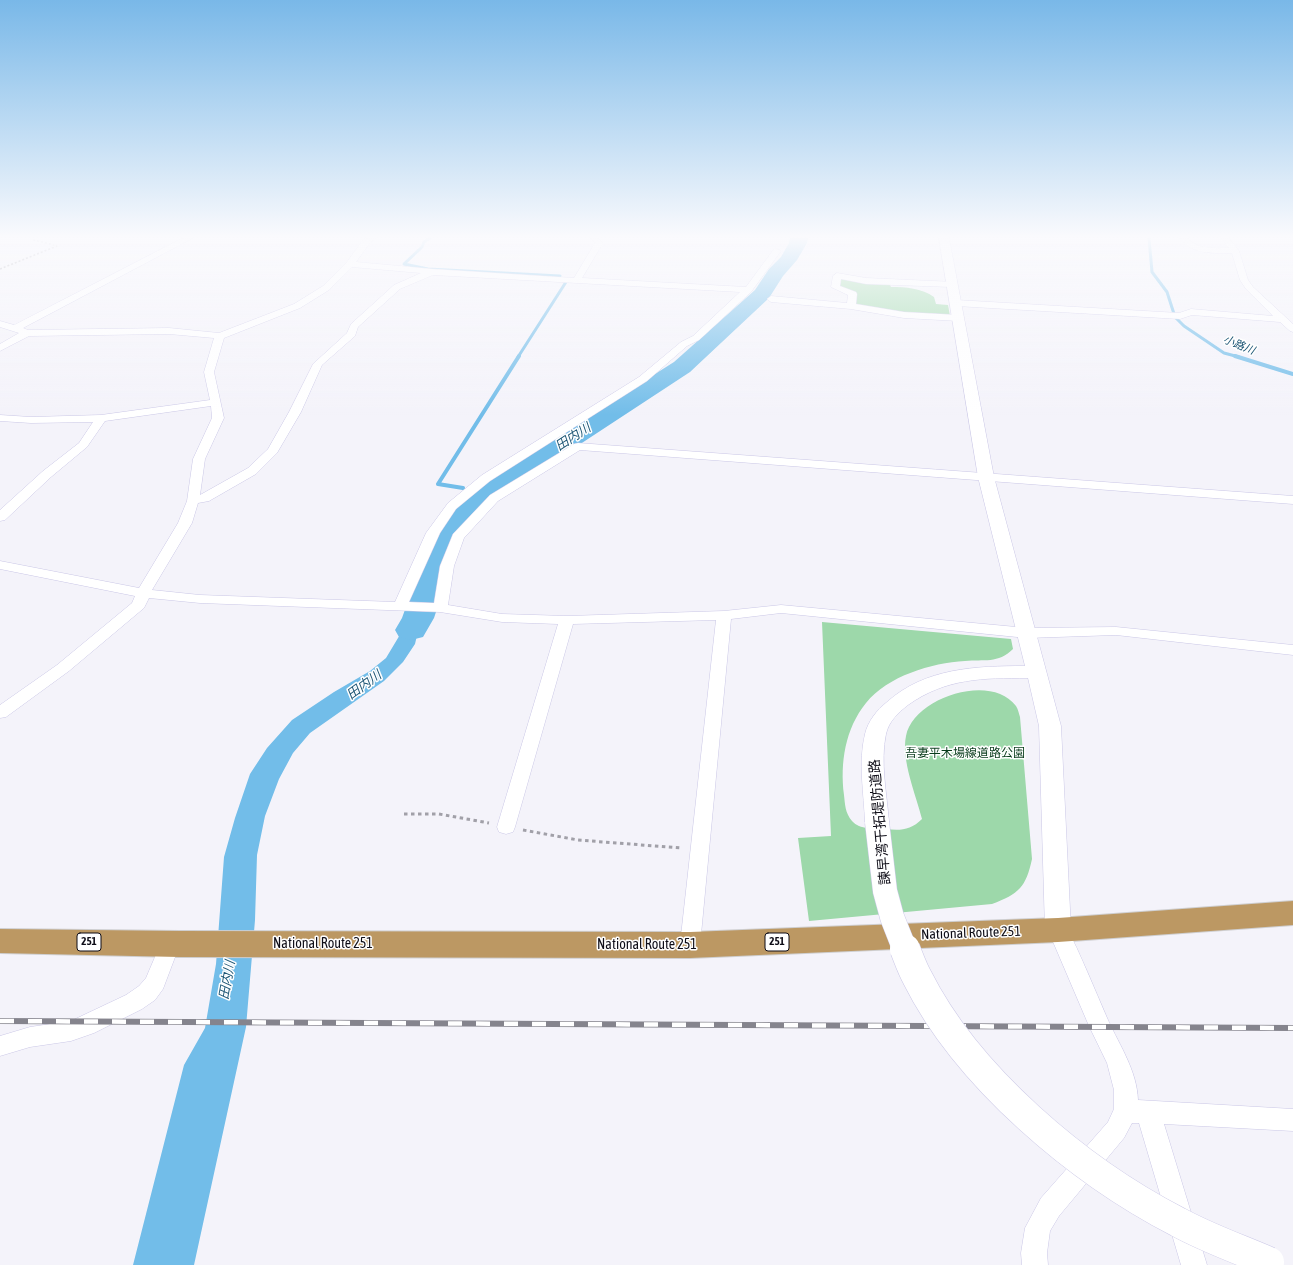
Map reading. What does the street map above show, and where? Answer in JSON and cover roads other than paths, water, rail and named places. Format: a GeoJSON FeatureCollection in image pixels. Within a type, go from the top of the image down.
{"type":"FeatureCollection","features":[{"type":"Feature","properties":{"kind":"highway","name":"National Route 251"},"geometry":{"type":"LineString","coordinates":[[0,941],[174,944],[690,946],[1058,930],[1293,913]]}},
{"type":"Feature","properties":{"kind":"street"},"geometry":{"type":"LineString","coordinates":[[16,328],[76,297]]}},
{"type":"Feature","properties":{"kind":"street"},"geometry":{"type":"LineString","coordinates":[[0,324],[16,328],[27,333],[169,331],[220,336],[251,322],[297,306],[311,297]]}},
{"type":"Feature","properties":{"kind":"street"},"geometry":{"type":"LineString","coordinates":[[193,501],[205,498],[252,471],[273,451],[295,412],[318,364],[352,334],[354,326],[386,297]]}},
{"type":"Feature","properties":{"kind":"street"},"geometry":{"type":"LineString","coordinates":[[403,606],[433,533],[452,506],[486,478],[643,379],[684,344],[696,338],[740,297]]}},
{"type":"Feature","properties":{"kind":"street"},"geometry":{"type":"LineString","coordinates":[[851,306],[852,297]]}},
{"type":"Feature","properties":{"kind":"street"},"geometry":{"type":"LineString","coordinates":[[954,297],[986,477],[1050,726],[1058,930],[1100,1026],[1118,1062],[1126,1090],[1137,1112],[1194,1265]]}},
{"type":"Feature","properties":{"kind":"street"},"geometry":{"type":"LineString","coordinates":[[1258,297],[1293,329]]}},
{"type":"Feature","properties":{"kind":"street"},"geometry":{"type":"LineString","coordinates":[[771,299],[851,306],[904,315],[957,311],[1175,316],[1191,312],[1281,319]]}},
{"type":"Feature","properties":{"kind":"street"},"geometry":{"type":"LineString","coordinates":[[0,348],[27,333]]}},
{"type":"Feature","properties":{"kind":"street"},"geometry":{"type":"LineString","coordinates":[[0,713],[69,663],[139,605],[143,593],[185,523],[193,501],[199,459],[218,418],[209,372],[220,336]]}},
{"type":"Feature","properties":{"kind":"street"},"geometry":{"type":"LineString","coordinates":[[0,418],[30,420],[101,418],[216,402]]}},
{"type":"Feature","properties":{"kind":"street"},"geometry":{"type":"LineString","coordinates":[[0,517],[47,474],[83,445],[101,418]]}},
{"type":"Feature","properties":{"kind":"street"},"geometry":{"type":"LineString","coordinates":[[437,608],[447,566],[458,537],[494,498],[578,446],[1293,500]]}},
{"type":"Feature","properties":{"kind":"street"},"geometry":{"type":"LineString","coordinates":[[0,565],[143,593],[200,600],[403,606],[437,608],[502,618],[567,620],[724,614],[781,609],[1027,633],[1116,631],[1293,650]]}},
{"type":"Feature","properties":{"kind":"street"},"geometry":{"type":"LineString","coordinates":[[690,946],[724,614]]}},
{"type":"Feature","properties":{"kind":"street"},"geometry":{"type":"LineString","coordinates":[[506,827],[567,620]]}},
{"type":"Feature","properties":{"kind":"street","name":"諫早湾干拓堤防道路"},"geometry":{"type":"LineString","coordinates":[[1036,672],[953,675],[928,683],[906,695],[890,710],[878,726],[874,751],[877,822],[885,891],[898,934],[919,983],[951,1032],[994,1083],[1045,1132],[1110,1181],[1177,1222],[1274,1263]]}},
{"type":"Feature","properties":{"kind":"street"},"geometry":{"type":"LineString","coordinates":[[0,1046],[30,1037],[71,1031],[86,1026],[134,1002],[147,993],[155,983],[174,944]]}},
{"type":"Feature","properties":{"kind":"street"},"geometry":{"type":"LineString","coordinates":[[1035,1265],[1034,1253],[1038,1228],[1050,1207],[1116,1130],[1137,1112],[1293,1120]]}},
{"type":"Feature","properties":{"kind":"water"},"geometry":{"type":"Polygon","coordinates":[[[428,588],[415,644],[403,662],[384,681],[310,733],[293,753],[279,779],[265,816],[257,855],[255,920],[246,1027],[194,1265],[133,1265],[184,1065],[205,1028],[216,964],[224,857],[250,774],[267,748],[292,720],[334,692],[370,671],[386,658],[428,588]]]}},
{"type":"Feature","properties":{"kind":"waterway"},"geometry":{"type":"LineString","coordinates":[[518,357],[556,297]]}},
{"type":"Feature","properties":{"kind":"waterway","name":"田内川"},"geometry":{"type":"LineString","coordinates":[[411,630],[418,618],[446,537],[473,505],[488,492],[682,367],[759,297]]}},
{"type":"Feature","properties":{"kind":"waterway","name":"小路川"},"geometry":{"type":"LineString","coordinates":[[1169,297],[1175,317],[1184,326],[1224,353],[1239,357]]}},
{"type":"Feature","properties":{"kind":"waterway"},"geometry":{"type":"LineString","coordinates":[[463,488],[438,484],[519,356]]}},
{"type":"Feature","properties":{"kind":"waterway","name":"小路川"},"geometry":{"type":"LineString","coordinates":[[1235,356],[1293,374]]}},
{"type":"Feature","properties":{"kind":"waterway","name":"田内川"},"geometry":{"type":"LineString","coordinates":[[479,490],[488,492]]}},
{"type":"Feature","properties":{"kind":"railway"},"geometry":{"type":"LineString","coordinates":[[0,1021],[1293,1028]]}},
{"type":"Feature","properties":{"kind":"park label","name":"吾妻平木場線道路公園"},"geometry":{"type":"Point","coordinates":[965,753]}}]}
